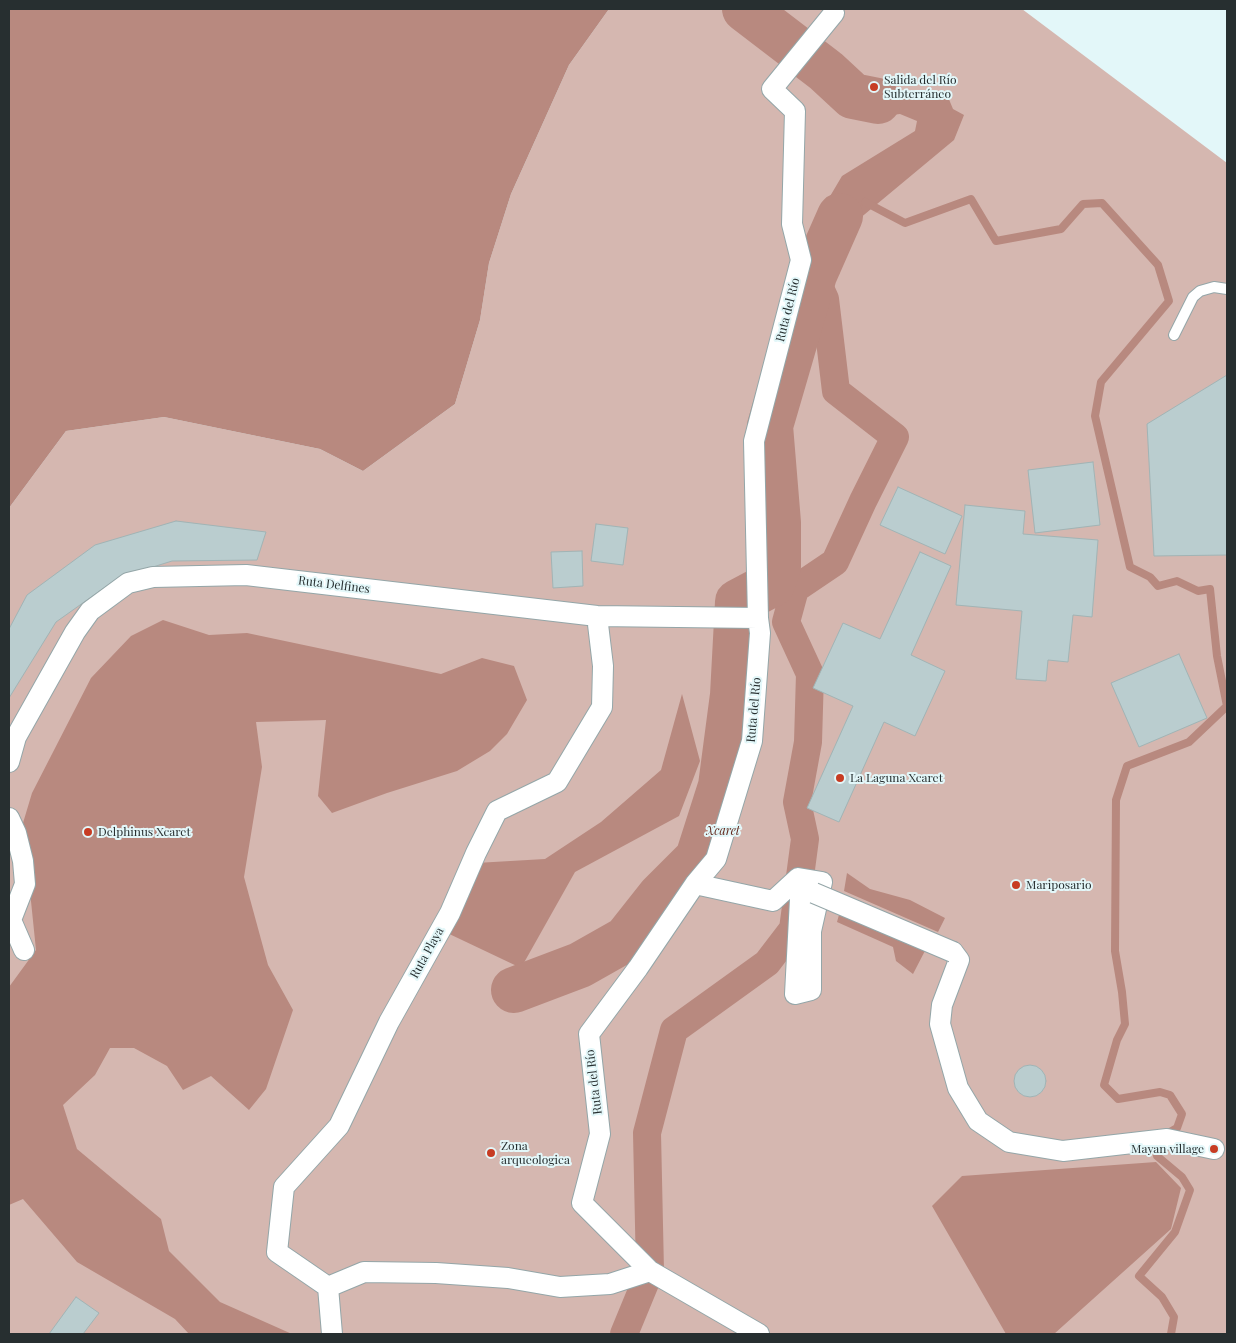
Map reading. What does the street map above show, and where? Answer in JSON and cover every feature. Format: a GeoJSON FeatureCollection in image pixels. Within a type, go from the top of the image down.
{"type":"FeatureCollection","features":[{"type":"Feature","properties":{"kind":"street","name":"Ruta del Río"},"geometry":{"type":"LineString","coordinates":[[759,1334],[650,1271],[582,1202],[600,1134],[589,1034],[638,968],[695,884],[716,859],[752,742],[760,633],[758,618],[754,441],[801,260],[792,224],[795,111],[772,89],[834,13]]}},
{"type":"Feature","properties":{"kind":"street","name":"Ruta Delfines"},"geometry":{"type":"LineString","coordinates":[[9,762],[16,737],[75,632],[90,611],[128,583],[153,577],[246,575],[597,616],[758,618]]}},
{"type":"Feature","properties":{"kind":"street","name":"Ruta Playa"},"geometry":{"type":"LineString","coordinates":[[328,1288],[277,1252],[284,1186],[339,1126],[389,1022],[450,913],[497,811],[557,782],[602,707],[603,666],[597,616]]}},
{"type":"Feature","properties":{"kind":"street"},"geometry":{"type":"LineString","coordinates":[[9,818],[16,833],[23,861],[25,884],[11,920],[24,950]]}},
{"type":"Feature","properties":{"kind":"street"},"geometry":{"type":"LineString","coordinates":[[695,884],[773,900],[798,878],[822,882],[811,931],[811,990],[795,994],[800,899],[814,893],[954,952],[959,960],[942,1005],[940,1024],[958,1088],[978,1121],[1008,1142],[1063,1151],[1167,1139],[1214,1149]]}},
{"type":"Feature","properties":{"kind":"street"},"geometry":{"type":"LineString","coordinates":[[332,1334],[328,1288],[364,1272],[508,1278],[560,1287],[610,1284],[650,1271]]}},
{"type":"Feature","properties":{"kind":"lane"},"geometry":{"type":"LineString","coordinates":[[1174,336],[1193,297],[1200,291],[1214,287],[1227,289]]}},
{"type":"Feature","properties":{"kind":"green space","name":"Xcaret"},"geometry":{"type":"Polygon","coordinates":[[[609,9],[1022,9],[1227,163],[1227,1334],[9,1334],[9,508],[66,431],[164,417],[320,449],[363,471],[455,404],[480,320],[489,263],[511,194],[569,65],[609,9]]]}},
{"type":"Feature","properties":{"kind":"shaded area"},"geometry":{"type":"Polygon","coordinates":[[[9,9],[609,9],[569,65],[511,194],[489,263],[480,320],[455,404],[363,471],[320,449],[164,417],[66,431],[9,508],[9,9]]]}},
{"type":"Feature","properties":{"kind":"shaded area"},"geometry":{"type":"Polygon","coordinates":[[[838,60],[849,78],[874,87],[948,97],[953,109],[964,115],[954,140],[847,229],[839,275],[814,275],[814,241],[829,198],[842,176],[915,131],[917,121],[900,114],[874,117],[844,105],[815,81],[838,60]]]}},
{"type":"Feature","properties":{"kind":"shaded area"},"geometry":{"type":"Polygon","coordinates":[[[163,620],[209,635],[247,633],[441,674],[482,658],[514,666],[527,700],[507,734],[490,751],[457,771],[332,813],[318,796],[326,720],[256,722],[262,767],[244,877],[268,965],[293,1010],[266,1089],[249,1110],[211,1076],[183,1090],[167,1066],[134,1048],[110,1048],[95,1075],[63,1105],[77,1149],[161,1219],[169,1251],[220,1302],[292,1334],[189,1334],[175,1319],[77,1262],[23,1199],[9,1205],[9,987],[36,950],[23,823],[32,793],[91,678],[131,636],[163,620]]]}},
{"type":"Feature","properties":{"kind":"shaded area"},"geometry":{"type":"Polygon","coordinates":[[[682,694],[700,761],[679,816],[575,872],[521,968],[443,931],[476,863],[545,859],[601,822],[661,770],[682,694]]]}},
{"type":"Feature","properties":{"kind":"shaded area"},"geometry":{"type":"Polygon","coordinates":[[[847,873],[870,889],[910,900],[945,918],[938,932],[844,891],[847,873]]]}},
{"type":"Feature","properties":{"kind":"shaded area"},"geometry":{"type":"Polygon","coordinates":[[[840,911],[928,945],[913,974],[896,961],[893,947],[837,922],[840,911]]]}},
{"type":"Feature","properties":{"kind":"shaded area"},"geometry":{"type":"Polygon","coordinates":[[[1156,1162],[1181,1188],[1171,1229],[1054,1334],[1006,1334],[932,1206],[962,1176],[1156,1162]]]}},
{"type":"Feature","properties":{"kind":"building"},"geometry":{"type":"Polygon","coordinates":[[[1227,375],[1227,555],[1154,556],[1147,424],[1227,375]]]}},
{"type":"Feature","properties":{"kind":"building"},"geometry":{"type":"Polygon","coordinates":[[[1093,462],[1100,525],[1035,533],[1028,470],[1093,462]]]}},
{"type":"Feature","properties":{"kind":"building"},"geometry":{"type":"Polygon","coordinates":[[[898,487],[962,516],[945,554],[880,525],[898,487]]]}},
{"type":"Feature","properties":{"kind":"building"},"geometry":{"type":"Polygon","coordinates":[[[965,505],[1025,511],[1023,534],[1098,540],[1092,617],[1073,615],[1068,662],[1048,660],[1046,681],[1016,679],[1022,611],[956,605],[965,505]]]}},
{"type":"Feature","properties":{"kind":"building"},"geometry":{"type":"Polygon","coordinates":[[[176,521],[266,532],[257,560],[172,561],[118,578],[56,622],[9,698],[9,629],[27,595],[95,545],[176,521]]]}},
{"type":"Feature","properties":{"kind":"building"},"geometry":{"type":"Polygon","coordinates":[[[596,524],[628,528],[623,565],[591,561],[596,524]]]}},
{"type":"Feature","properties":{"kind":"building"},"geometry":{"type":"Polygon","coordinates":[[[582,551],[583,586],[553,588],[551,552],[582,551]]]}},
{"type":"Feature","properties":{"kind":"building"},"geometry":{"type":"Polygon","coordinates":[[[920,552],[951,566],[911,655],[945,671],[915,736],[884,722],[839,822],[807,808],[853,706],[813,688],[843,623],[880,639],[920,552]]]}},
{"type":"Feature","properties":{"kind":"building"},"geometry":{"type":"Polygon","coordinates":[[[1179,654],[1207,718],[1139,747],[1111,683],[1179,654]]]}},
{"type":"Feature","properties":{"kind":"building"},"geometry":{"type":"Polygon","coordinates":[[[1030,1065],[1036,1066],[1041,1070],[1045,1075],[1045,1087],[1041,1092],[1036,1096],[1030,1097],[1024,1096],[1019,1092],[1015,1087],[1014,1081],[1015,1075],[1019,1070],[1024,1066],[1030,1065]]]}},
{"type":"Feature","properties":{"kind":"building"},"geometry":{"type":"Polygon","coordinates":[[[76,1297],[99,1313],[83,1334],[49,1334],[76,1297]]]}},
{"type":"Feature","properties":{"kind":"waterway"},"geometry":{"type":"LineString","coordinates":[[745,9],[826,71],[853,96],[878,101]]}},
{"type":"Feature","properties":{"kind":"waterway"},"geometry":{"type":"LineString","coordinates":[[865,202],[905,223],[971,199],[996,241],[1061,229],[1083,204],[1102,203],[1158,265],[1169,301],[1101,382],[1095,416],[1130,567],[1150,577],[1158,586],[1177,581],[1198,591],[1210,589],[1217,656],[1227,706],[1189,742],[1127,766],[1116,800],[1115,951],[1125,1024],[1117,1040],[1104,1085],[1118,1099],[1160,1092],[1170,1095],[1182,1114],[1177,1128],[1165,1135]]}},
{"type":"Feature","properties":{"kind":"waterway"},"geometry":{"type":"LineString","coordinates":[[514,990],[580,965],[626,939],[660,896],[698,858],[721,786],[733,695],[738,602],[772,584],[778,567],[778,523],[770,426],[814,275],[840,216]]}},
{"type":"Feature","properties":{"kind":"waterway"},"geometry":{"type":"LineString","coordinates":[[624,1334],[650,1271],[647,1133],[674,1030],[767,963],[793,929],[805,839],[797,802],[808,742],[810,674],[786,622],[795,589],[835,562],[895,437],[836,391],[825,299],[814,275]]}},
{"type":"Feature","properties":{"kind":"waterway"},"geometry":{"type":"LineString","coordinates":[[1155,1141],[1157,1156],[1182,1177],[1190,1190],[1175,1232],[1139,1276],[1162,1297],[1174,1317],[1171,1334]]}},
{"type":"Feature","properties":{"kind":"place","name":"Salida del Río Subterráneo"},"geometry":{"type":"Point","coordinates":[874,87]}},
{"type":"Feature","properties":{"kind":"place","name":"La Laguna Xcaret"},"geometry":{"type":"Point","coordinates":[840,778]}},
{"type":"Feature","properties":{"kind":"place","name":"Delphinus Xcaret"},"geometry":{"type":"Point","coordinates":[88,832]}},
{"type":"Feature","properties":{"kind":"place","name":"Mariposario"},"geometry":{"type":"Point","coordinates":[1016,885]}},
{"type":"Feature","properties":{"kind":"place","name":"Mayan village"},"geometry":{"type":"Point","coordinates":[1214,1149]}},
{"type":"Feature","properties":{"kind":"place","name":"Zona arqueologica"},"geometry":{"type":"Point","coordinates":[491,1153]}}]}
